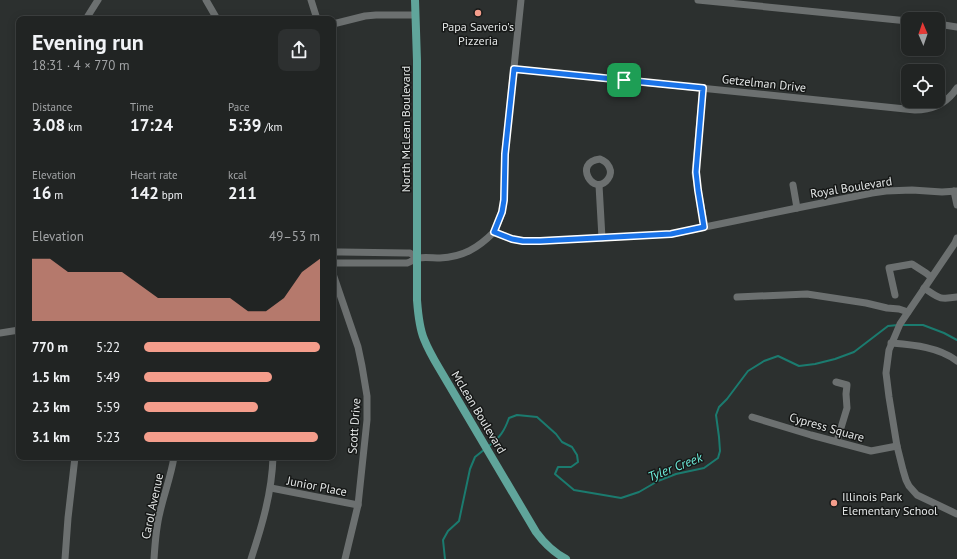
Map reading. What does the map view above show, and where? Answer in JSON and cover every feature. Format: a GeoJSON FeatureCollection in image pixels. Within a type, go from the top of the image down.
{"type":"FeatureCollection","features":[{"type":"Feature","properties":{"kind":"main road","name":"North McLean Boulevard"},"geometry":{"type":"LineString","coordinates":[[416,0],[417,258]]}},
{"type":"Feature","properties":{"kind":"main road","name":"McLean Boulevard"},"geometry":{"type":"LineString","coordinates":[[417,258],[417,300],[423,337],[439,368],[536,532],[547,546],[566,559]]}},
{"type":"Feature","properties":{"kind":"street"},"geometry":{"type":"LineString","coordinates":[[88,16],[98,0]]}},
{"type":"Feature","properties":{"kind":"street"},"geometry":{"type":"LineString","coordinates":[[206,0],[215,16]]}},
{"type":"Feature","properties":{"kind":"street"},"geometry":{"type":"LineString","coordinates":[[311,0],[316,16]]}},
{"type":"Feature","properties":{"kind":"street"},"geometry":{"type":"LineString","coordinates":[[336,263],[407,263],[417,258],[454,257],[484,242],[494,232],[502,212],[504,200],[505,154],[521,0]]}},
{"type":"Feature","properties":{"kind":"street"},"geometry":{"type":"LineString","coordinates":[[698,0],[901,20]]}},
{"type":"Feature","properties":{"kind":"street"},"geometry":{"type":"LineString","coordinates":[[336,23],[365,16],[416,15]]}},
{"type":"Feature","properties":{"kind":"street"},"geometry":{"type":"LineString","coordinates":[[945,25],[957,26]]}},
{"type":"Feature","properties":{"kind":"street","name":"Getzelman Drive"},"geometry":{"type":"LineString","coordinates":[[514,69],[922,110],[943,103],[957,88]]}},
{"type":"Feature","properties":{"kind":"street"},"geometry":{"type":"LineString","coordinates":[[703,88],[696,172],[704,227]]}},
{"type":"Feature","properties":{"kind":"street"},"geometry":{"type":"LineString","coordinates":[[599,185],[602,238]]}},
{"type":"Feature","properties":{"kind":"street","name":"Royal Boulevard"},"geometry":{"type":"LineString","coordinates":[[793,185],[797,208]]}},
{"type":"Feature","properties":{"kind":"street","name":"Royal Boulevard"},"geometry":{"type":"LineString","coordinates":[[494,232],[512,239],[523,241],[671,234],[872,193],[912,190],[942,192],[956,191]]}},
{"type":"Feature","properties":{"kind":"street"},"geometry":{"type":"LineString","coordinates":[[956,191],[957,205]]}},
{"type":"Feature","properties":{"kind":"street"},"geometry":{"type":"LineString","coordinates":[[956,242],[906,314],[895,333],[888,357],[886,380],[906,480],[913,492],[917,495],[957,514]]}},
{"type":"Feature","properties":{"kind":"street"},"geometry":{"type":"LineString","coordinates":[[336,252],[397,252],[410,254],[417,258]]}},
{"type":"Feature","properties":{"kind":"street"},"geometry":{"type":"LineString","coordinates":[[895,295],[889,268],[912,264],[931,278]]}},
{"type":"Feature","properties":{"kind":"street","name":"Scott Drive"},"geometry":{"type":"LineString","coordinates":[[336,283],[358,347],[366,390],[367,406],[358,505],[345,559]]}},
{"type":"Feature","properties":{"kind":"street"},"geometry":{"type":"LineString","coordinates":[[924,288],[941,299],[957,297]]}},
{"type":"Feature","properties":{"kind":"street"},"geometry":{"type":"LineString","coordinates":[[737,297],[807,294],[900,309],[906,314]]}},
{"type":"Feature","properties":{"kind":"street"},"geometry":{"type":"LineString","coordinates":[[0,333],[16,330]]}},
{"type":"Feature","properties":{"kind":"street"},"geometry":{"type":"LineString","coordinates":[[891,343],[925,347],[946,354],[957,361]]}},
{"type":"Feature","properties":{"kind":"street"},"geometry":{"type":"LineString","coordinates":[[836,382],[847,385],[847,408],[838,441]]}},
{"type":"Feature","properties":{"kind":"street","name":"Cypress Square"},"geometry":{"type":"LineString","coordinates":[[752,417],[870,451],[898,446]]}},
{"type":"Feature","properties":{"kind":"street"},"geometry":{"type":"LineString","coordinates":[[65,559],[75,460]]}},
{"type":"Feature","properties":{"kind":"street","name":"Carol Avenue"},"geometry":{"type":"LineString","coordinates":[[154,559],[159,519],[173,460]]}},
{"type":"Feature","properties":{"kind":"street"},"geometry":{"type":"LineString","coordinates":[[251,559],[265,512],[270,488],[273,460]]}},
{"type":"Feature","properties":{"kind":"street","name":"Junior Place"},"geometry":{"type":"LineString","coordinates":[[270,488],[358,505]]}},
{"type":"Feature","properties":{"kind":"waterway","name":"Tyler Creek"},"geometry":{"type":"LineString","coordinates":[[489,446],[501,434],[509,418],[517,415],[537,417],[556,434],[562,442],[572,447],[577,455],[578,462],[571,467],[558,467],[555,474],[574,490],[621,498],[639,492],[658,481],[676,474],[704,468],[718,458],[720,451],[716,415],[719,407],[727,399],[748,371],[764,361],[778,356],[799,366],[835,359],[854,352],[888,326],[898,325]]}},
{"type":"Feature","properties":{"kind":"waterway","name":"Tyler Creek"},"geometry":{"type":"LineString","coordinates":[[902,325],[923,325],[957,340]]}},
{"type":"Feature","properties":{"kind":"waterway","name":"Tyler Creek"},"geometry":{"type":"LineString","coordinates":[[445,559],[443,540],[448,531],[459,521],[470,469],[475,457],[485,449]]}},
{"type":"Feature","properties":{"kind":"place","name":"Papa Saverio's Pizzeria"},"geometry":{"type":"Point","coordinates":[478,13]}},
{"type":"Feature","properties":{"kind":"place","name":"Illinois Park Elementary School"},"geometry":{"type":"Point","coordinates":[834,503]}},
{"type":"Feature","properties":{"kind":"route"},"geometry":{"type":"LineString","coordinates":[[514,69],[624,80],[703,88],[696,180],[704,227],[671,234],[540,241],[523,241],[512,239],[494,232],[502,212],[504,200],[505,154],[514,69]]}}]}
